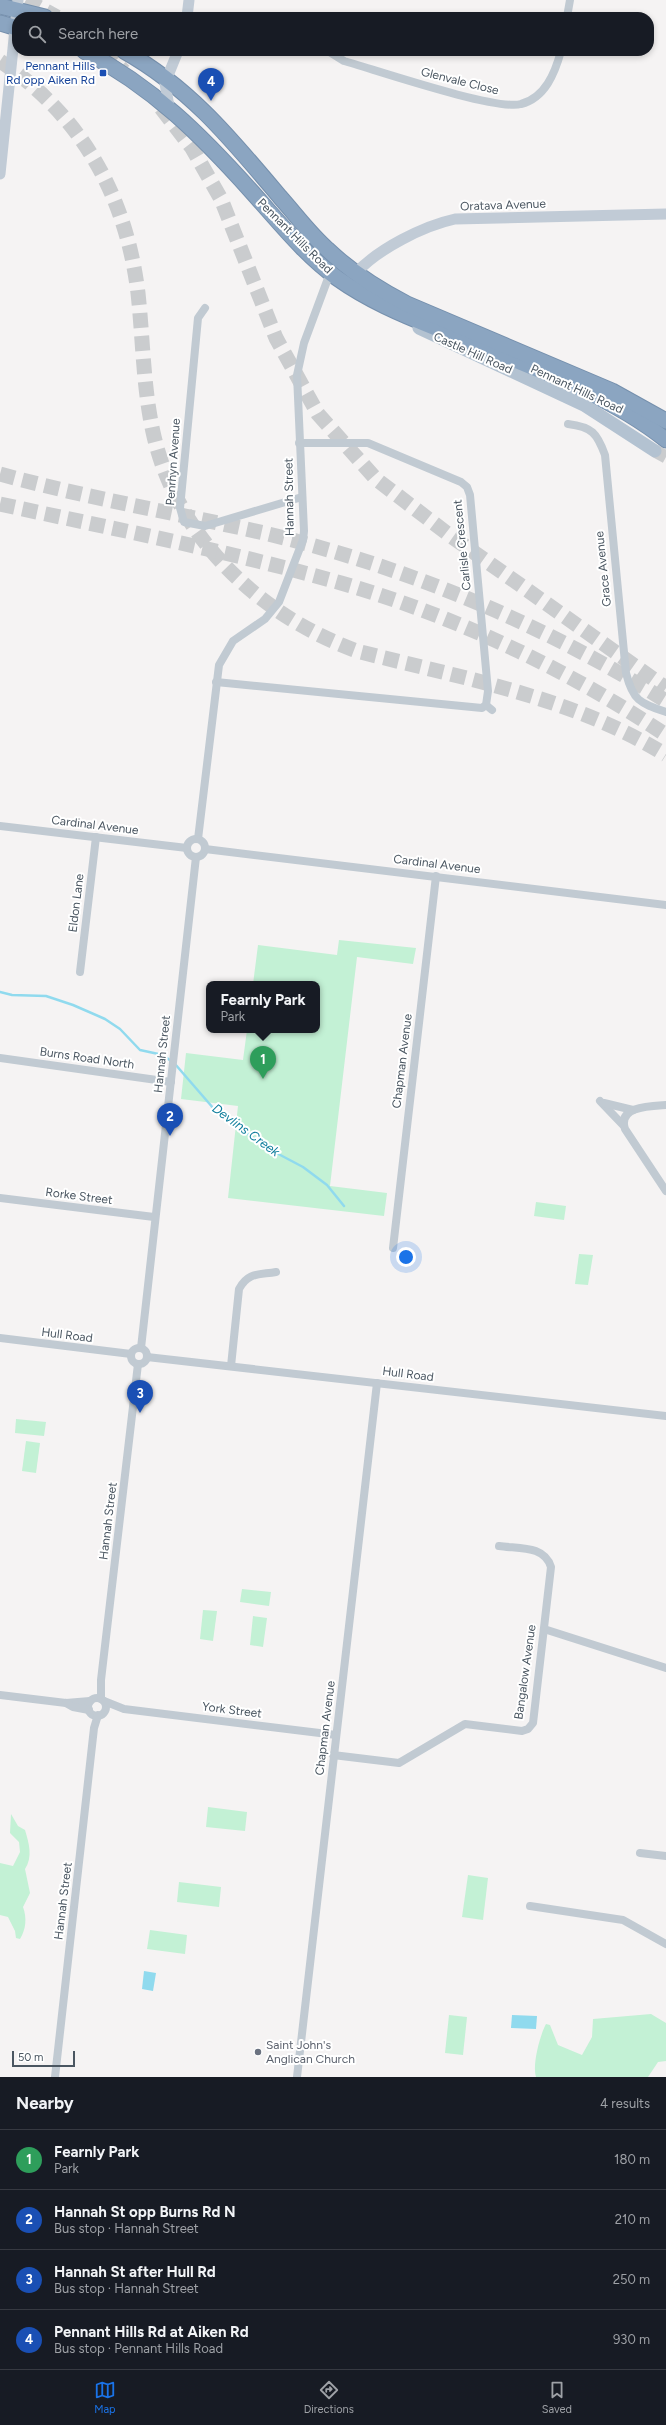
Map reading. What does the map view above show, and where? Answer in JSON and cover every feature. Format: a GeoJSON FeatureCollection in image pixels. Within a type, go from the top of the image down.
{"type":"FeatureCollection","features":[{"type":"Feature","properties":{"kind":"highway"},"geometry":{"type":"LineString","coordinates":[[0,6],[18,5],[34,12]]}},
{"type":"Feature","properties":{"kind":"highway"},"geometry":{"type":"LineString","coordinates":[[0,23],[12,26]]}},
{"type":"Feature","properties":{"kind":"highway","name":"Pennant Hills Road"},"geometry":{"type":"LineString","coordinates":[[93,56],[142,85],[212,147],[289,233],[330,273],[375,302],[613,404],[651,427],[666,440]]}},
{"type":"Feature","properties":{"kind":"highway","name":"Pennant Hills Road"},"geometry":{"type":"LineString","coordinates":[[132,56],[167,78],[218,125],[318,240],[356,273],[378,288],[407,304],[612,391],[666,421]]}},
{"type":"Feature","properties":{"kind":"main road","name":"Castle Hill Road"},"geometry":{"type":"LineString","coordinates":[[375,302],[393,316],[584,405],[655,451]]}},
{"type":"Feature","properties":{"kind":"street"},"geometry":{"type":"LineString","coordinates":[[188,12],[189,0]]}},
{"type":"Feature","properties":{"kind":"street"},"geometry":{"type":"LineString","coordinates":[[568,12],[570,0]]}},
{"type":"Feature","properties":{"kind":"street"},"geometry":{"type":"LineString","coordinates":[[0,174],[13,56]]}},
{"type":"Feature","properties":{"kind":"street"},"geometry":{"type":"LineString","coordinates":[[168,107],[165,91],[167,78],[176,56]]}},
{"type":"Feature","properties":{"kind":"street","name":"Glenvale Close"},"geometry":{"type":"LineString","coordinates":[[336,56],[344,61],[490,103],[520,105],[538,96],[548,83],[559,56]]}},
{"type":"Feature","properties":{"kind":"street","name":"Oratava Avenue"},"geometry":{"type":"LineString","coordinates":[[356,273],[363,266],[403,240],[426,228],[455,219],[666,214]]}},
{"type":"Feature","properties":{"kind":"street","name":"Hannah Street"},"geometry":{"type":"LineString","coordinates":[[198,839],[219,665],[233,641],[265,619],[279,602],[302,540],[302,497],[296,375],[299,360],[322,290],[330,273]]}},
{"type":"Feature","properties":{"kind":"street","name":"Penrhyn Avenue"},"geometry":{"type":"LineString","coordinates":[[205,308],[198,318],[197,326],[180,508],[184,522],[205,526],[302,497]]}},
{"type":"Feature","properties":{"kind":"street","name":"Grace Avenue"},"geometry":{"type":"LineString","coordinates":[[568,424],[588,428],[599,438],[604,455],[626,673],[630,688],[642,704],[666,712]]}},
{"type":"Feature","properties":{"kind":"street","name":"Carlisle Crescent"},"geometry":{"type":"LineString","coordinates":[[216,682],[489,708],[470,495],[467,487],[461,482],[368,443],[299,443]]}},
{"type":"Feature","properties":{"kind":"street","name":"Cardinal Avenue"},"geometry":{"type":"LineString","coordinates":[[0,826],[188,848]]}},
{"type":"Feature","properties":{"kind":"street","name":"Eldon Lane"},"geometry":{"type":"LineString","coordinates":[[80,972],[96,837]]}},
{"type":"Feature","properties":{"kind":"street"},"geometry":{"type":"LineString","coordinates":[[198,839],[203,842],[205,849],[202,855],[196,857],[191,855],[188,848],[190,842],[198,839]]}},
{"type":"Feature","properties":{"kind":"street","name":"Cardinal Avenue"},"geometry":{"type":"LineString","coordinates":[[205,849],[666,905]]}},
{"type":"Feature","properties":{"kind":"street","name":"Hannah Street"},"geometry":{"type":"LineString","coordinates":[[140,1348],[196,857]]}},
{"type":"Feature","properties":{"kind":"street","name":"Chapman Avenue"},"geometry":{"type":"LineString","coordinates":[[393,1248],[436,876]]}},
{"type":"Feature","properties":{"kind":"street","name":"Burns Road North"},"geometry":{"type":"LineString","coordinates":[[0,1058],[171,1082]]}},
{"type":"Feature","properties":{"kind":"street"},"geometry":{"type":"LineString","coordinates":[[666,1105],[633,1110],[602,1102],[623,1125],[666,1190]]}},
{"type":"Feature","properties":{"kind":"street"},"geometry":{"type":"LineString","coordinates":[[623,1125],[624,1118],[633,1110]]}},
{"type":"Feature","properties":{"kind":"street","name":"Rorke Street"},"geometry":{"type":"LineString","coordinates":[[0,1198],[154,1217]]}},
{"type":"Feature","properties":{"kind":"street"},"geometry":{"type":"LineString","coordinates":[[231,1366],[239,1289],[244,1280],[252,1276],[276,1272]]}},
{"type":"Feature","properties":{"kind":"street","name":"Hull Road"},"geometry":{"type":"LineString","coordinates":[[0,1338],[131,1354]]}},
{"type":"Feature","properties":{"kind":"street"},"geometry":{"type":"LineString","coordinates":[[140,1348],[145,1351],[147,1356],[144,1362],[138,1364],[132,1361],[131,1354],[134,1349],[140,1348]]}},
{"type":"Feature","properties":{"kind":"street","name":"Hull Road"},"geometry":{"type":"LineString","coordinates":[[147,1356],[666,1416]]}},
{"type":"Feature","properties":{"kind":"street","name":"Hannah Street"},"geometry":{"type":"LineString","coordinates":[[98,1700],[138,1364]]}},
{"type":"Feature","properties":{"kind":"street","name":"Chapman Avenue"},"geometry":{"type":"LineString","coordinates":[[297,2077],[377,1383]]}},
{"type":"Feature","properties":{"kind":"street","name":"Bangalow Avenue"},"geometry":{"type":"LineString","coordinates":[[333,1755],[400,1763],[465,1724],[522,1731],[528,1729],[532,1723],[551,1567],[548,1557],[540,1551],[499,1546]]}},
{"type":"Feature","properties":{"kind":"street"},"geometry":{"type":"LineString","coordinates":[[544,1629],[666,1668]]}},
{"type":"Feature","properties":{"kind":"street","name":"York Street"},"geometry":{"type":"LineString","coordinates":[[0,1695],[66,1703],[98,1700],[124,1708],[336,1736]]}},
{"type":"Feature","properties":{"kind":"street"},"geometry":{"type":"LineString","coordinates":[[96,1713],[98,1700]]}},
{"type":"Feature","properties":{"kind":"street"},"geometry":{"type":"LineString","coordinates":[[96,1713],[106,1707],[98,1700]]}},
{"type":"Feature","properties":{"kind":"street","name":"York Street"},"geometry":{"type":"LineString","coordinates":[[66,1703],[73,1707],[96,1713],[124,1708]]}},
{"type":"Feature","properties":{"kind":"street","name":"Hannah Street"},"geometry":{"type":"LineString","coordinates":[[55,2077],[96,1713]]}},
{"type":"Feature","properties":{"kind":"street"},"geometry":{"type":"LineString","coordinates":[[640,1853],[666,1856]]}},
{"type":"Feature","properties":{"kind":"street"},"geometry":{"type":"LineString","coordinates":[[530,1906],[623,1920],[666,1944]]}},
{"type":"Feature","properties":{"kind":"green space"},"geometry":{"type":"Polygon","coordinates":[[[339,940],[416,948],[413,964],[357,957],[330,1186],[387,1193],[384,1216],[228,1198],[238,1106],[181,1099],[186,1053],[243,1060],[247,1033],[320,1033],[320,981],[253,981],[258,945],[337,955],[339,940]]]}},
{"type":"Feature","properties":{"kind":"green space"},"geometry":{"type":"Polygon","coordinates":[[[536,1202],[566,1206],[564,1220],[534,1216],[536,1202]]]}},
{"type":"Feature","properties":{"kind":"green space"},"geometry":{"type":"Polygon","coordinates":[[[579,1254],[593,1255],[588,1285],[575,1284],[579,1254]]]}},
{"type":"Feature","properties":{"kind":"green space"},"geometry":{"type":"Polygon","coordinates":[[[16,1419],[46,1422],[44,1436],[15,1433],[16,1419]]]}},
{"type":"Feature","properties":{"kind":"green space"},"geometry":{"type":"Polygon","coordinates":[[[26,1441],[40,1443],[36,1473],[22,1471],[26,1441]]]}},
{"type":"Feature","properties":{"kind":"green space"},"geometry":{"type":"Polygon","coordinates":[[[242,1589],[271,1592],[269,1606],[240,1602],[242,1589]]]}},
{"type":"Feature","properties":{"kind":"green space"},"geometry":{"type":"Polygon","coordinates":[[[203,1610],[217,1611],[213,1641],[200,1639],[203,1610]]]}},
{"type":"Feature","properties":{"kind":"green space"},"geometry":{"type":"Polygon","coordinates":[[[253,1616],[267,1618],[263,1647],[250,1645],[253,1616]]]}},
{"type":"Feature","properties":{"kind":"green space"},"geometry":{"type":"Polygon","coordinates":[[[208,1807],[247,1812],[245,1831],[206,1827],[208,1807]]]}},
{"type":"Feature","properties":{"kind":"green space"},"geometry":{"type":"Polygon","coordinates":[[[11,1814],[18,1826],[25,1830],[30,1850],[29,1860],[25,1869],[30,1893],[23,1907],[25,1923],[24,1931],[20,1939],[16,1938],[15,1931],[8,1917],[0,1915],[0,1863],[13,1866],[20,1852],[19,1842],[10,1833],[11,1814]]]}},
{"type":"Feature","properties":{"kind":"green space"},"geometry":{"type":"Polygon","coordinates":[[[468,1875],[488,1878],[483,1920],[462,1917],[468,1875]]]}},
{"type":"Feature","properties":{"kind":"green space"},"geometry":{"type":"Polygon","coordinates":[[[179,1882],[221,1887],[219,1907],[177,1902],[179,1882]]]}},
{"type":"Feature","properties":{"kind":"green space"},"geometry":{"type":"Polygon","coordinates":[[[150,1930],[187,1935],[185,1954],[147,1949],[150,1930]]]}},
{"type":"Feature","properties":{"kind":"green space"},"geometry":{"type":"Polygon","coordinates":[[[651,2014],[666,2023],[666,2061],[658,2062],[648,2077],[536,2077],[535,2065],[537,2050],[546,2024],[550,2025],[558,2045],[582,2055],[592,2037],[593,2019],[651,2014]]]}},
{"type":"Feature","properties":{"kind":"green space"},"geometry":{"type":"Polygon","coordinates":[[[449,2015],[467,2017],[463,2055],[445,2053],[449,2015]]]}},
{"type":"Feature","properties":{"kind":"water"},"geometry":{"type":"Polygon","coordinates":[[[144,1971],[156,1973],[153,1991],[142,1989],[144,1971]]]}},
{"type":"Feature","properties":{"kind":"water"},"geometry":{"type":"Polygon","coordinates":[[[512,2015],[537,2016],[536,2029],[511,2028],[512,2015]]]}},
{"type":"Feature","properties":{"kind":"waterway","name":"Devlins Creek"},"geometry":{"type":"LineString","coordinates":[[0,992],[12,995],[46,996],[73,1005],[105,1019],[120,1029],[140,1050],[163,1055],[171,1061]]}},
{"type":"Feature","properties":{"kind":"waterway","name":"Devlins Creek"},"geometry":{"type":"LineString","coordinates":[[175,1064],[214,1109],[267,1148],[303,1167],[327,1185],[344,1206]]}},
{"type":"Feature","properties":{"kind":"tunnel"},"geometry":{"type":"LineString","coordinates":[[26,0],[48,12]]}},
{"type":"Feature","properties":{"kind":"tunnel"},"geometry":{"type":"LineString","coordinates":[[109,56],[124,71]]}},
{"type":"Feature","properties":{"kind":"tunnel"},"geometry":{"type":"LineString","coordinates":[[0,61],[29,83],[54,107],[77,133],[95,161],[111,191],[123,224],[132,257],[138,293],[145,380],[150,415],[153,432],[164,470],[181,505],[202,538],[226,567],[255,594],[287,616],[321,636],[357,651],[476,680],[555,704],[593,718],[630,735],[666,755]]}},
{"type":"Feature","properties":{"kind":"tunnel"},"geometry":{"type":"LineString","coordinates":[[161,108],[192,148],[221,199],[276,338],[318,414],[376,479],[448,534],[666,688]]}},
{"type":"Feature","properties":{"kind":"tunnel"},"geometry":{"type":"LineString","coordinates":[[655,451],[666,457]]}},
{"type":"Feature","properties":{"kind":"tunnel"},"geometry":{"type":"LineString","coordinates":[[0,474],[99,498],[264,533],[370,563],[472,600],[522,623],[571,647],[666,701]]}},
{"type":"Feature","properties":{"kind":"tunnel"},"geometry":{"type":"LineString","coordinates":[[0,504],[171,541],[299,571],[384,596],[468,628],[550,667],[589,688],[666,735]]}},
{"type":"Feature","properties":{"kind":"place","name":"Pennant Hills Rd opp Aiken Rd"},"geometry":{"type":"Point","coordinates":[103,73]}},
{"type":"Feature","properties":{"kind":"place","name":"Pennant Hills Rd at Aiken Rd"},"geometry":{"type":"Point","coordinates":[211,101]}},
{"type":"Feature","properties":{"kind":"place","name":"Fearnly Park"},"geometry":{"type":"Point","coordinates":[263,1079]}},
{"type":"Feature","properties":{"kind":"place","name":"Hannah St opp Burns Rd N"},"geometry":{"type":"Point","coordinates":[170,1136]}},
{"type":"Feature","properties":{"kind":"place","name":"Hannah St after Hull Rd"},"geometry":{"type":"Point","coordinates":[140,1413]}},
{"type":"Feature","properties":{"kind":"place","name":"Saint John's Anglican Church"},"geometry":{"type":"Point","coordinates":[258,2052]}}]}
